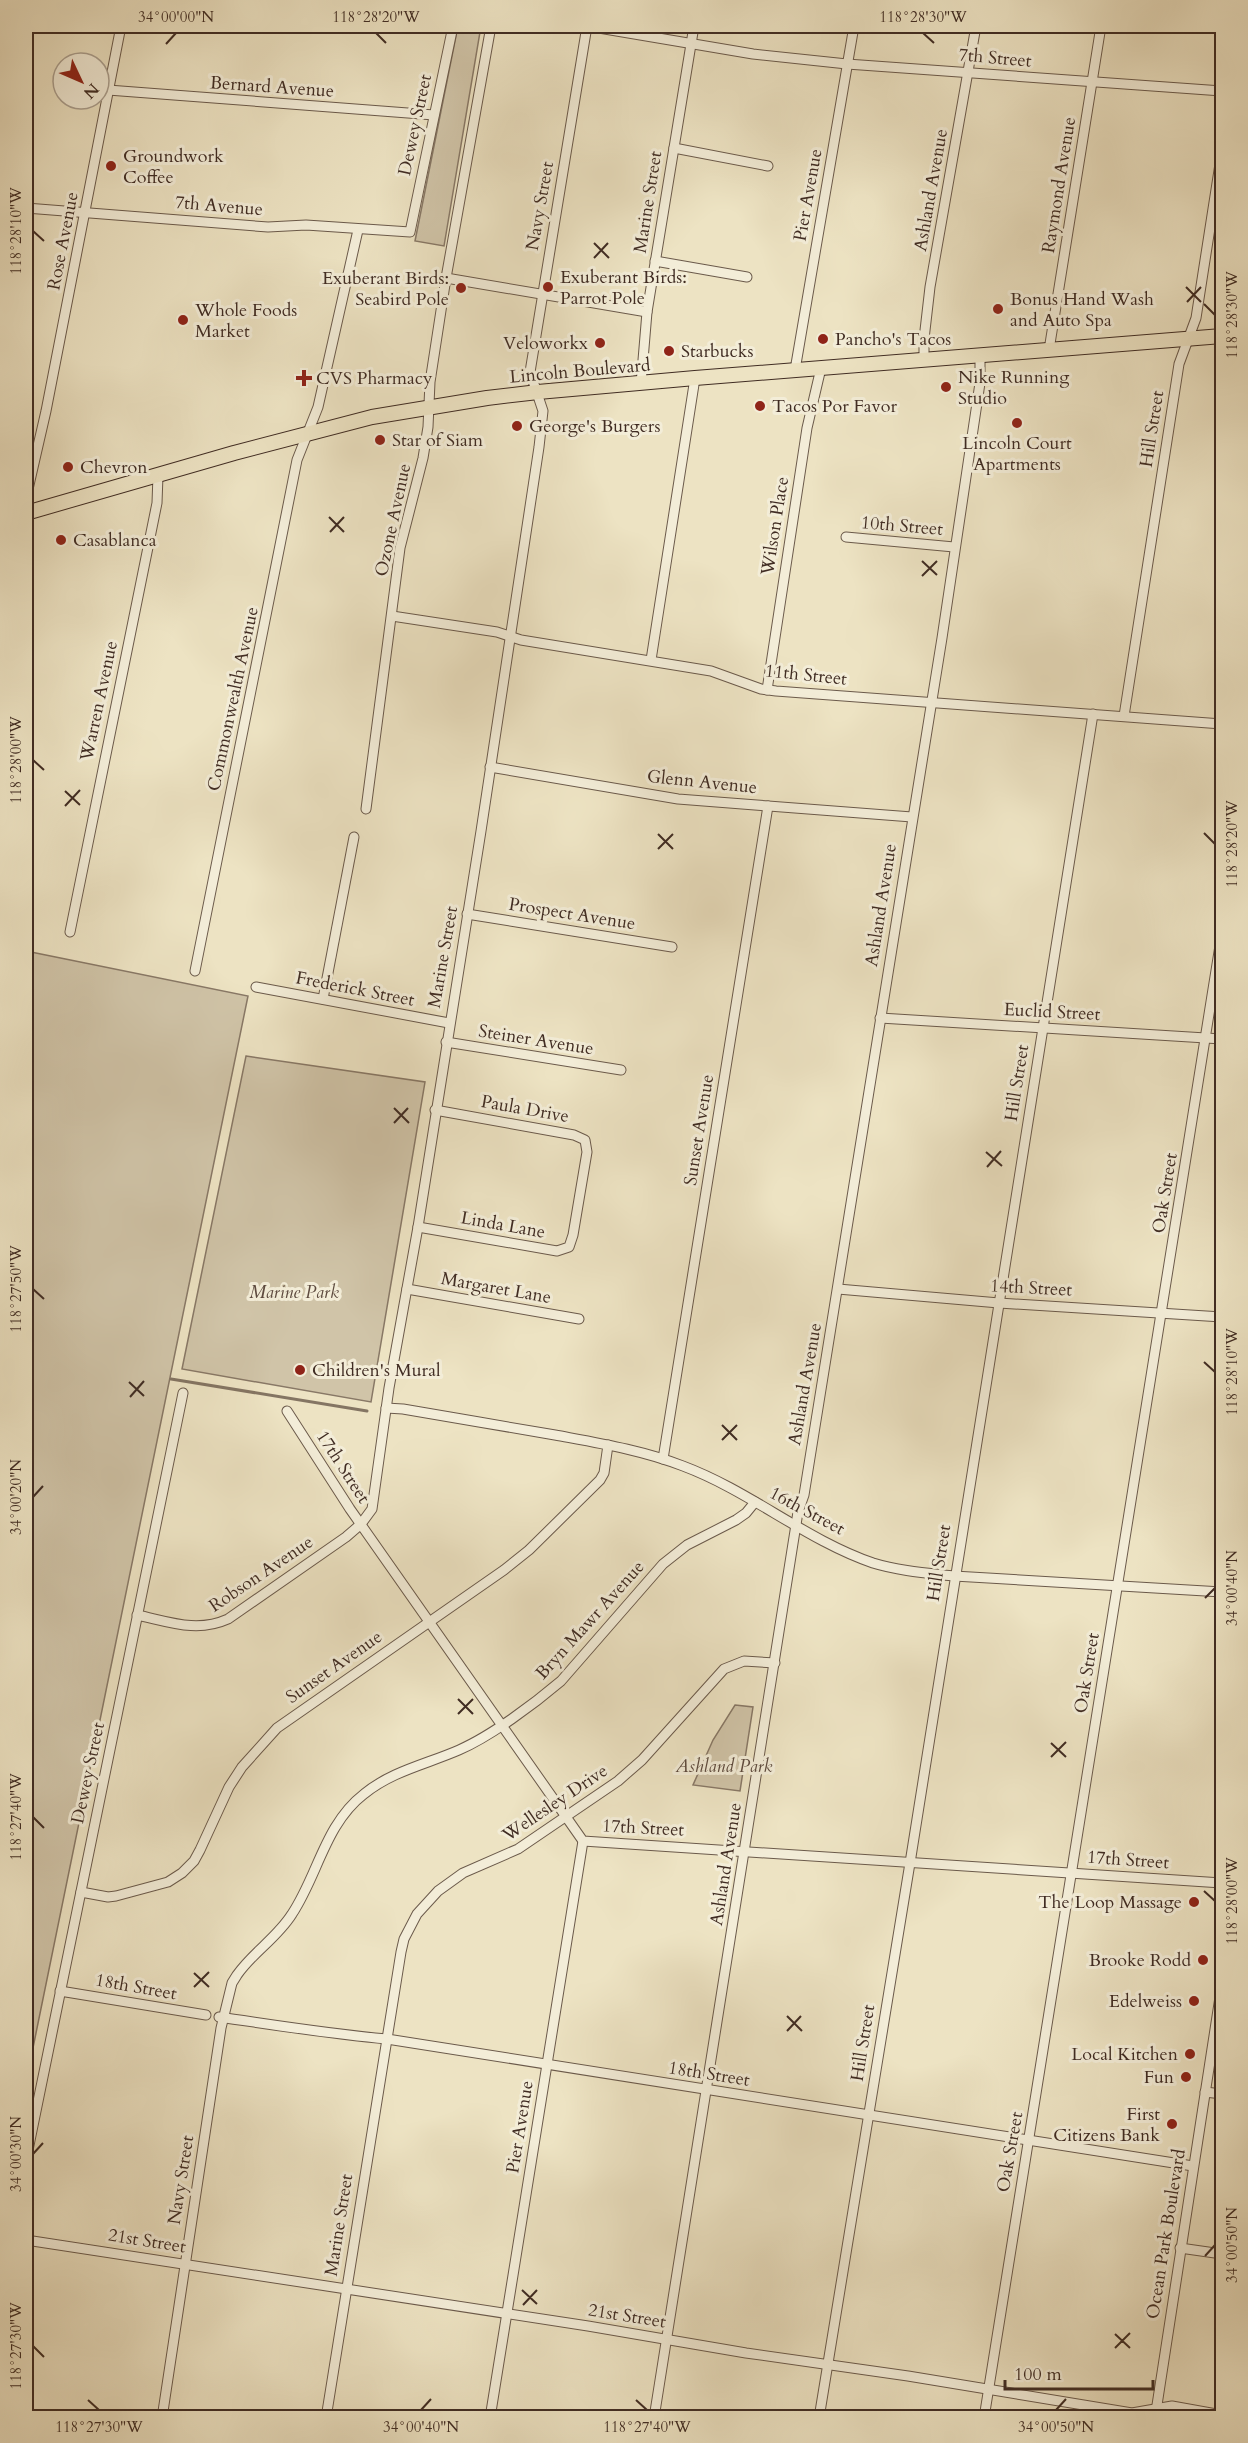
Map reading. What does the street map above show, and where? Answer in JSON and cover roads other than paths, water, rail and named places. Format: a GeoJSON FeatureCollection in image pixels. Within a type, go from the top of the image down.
{"type":"FeatureCollection","features":[{"type":"Feature","properties":{"kind":"highway","name":"Lincoln Boulevard"},"geometry":{"type":"LineString","coordinates":[[26,513],[307,434],[377,416],[428,407],[538,392],[1222,336]]}},
{"type":"Feature","properties":{"kind":"street","name":"Rose Avenue"},"geometry":{"type":"LineString","coordinates":[[111,75],[121,26]]}},
{"type":"Feature","properties":{"kind":"street","name":"Dewey Street"},"geometry":{"type":"LineString","coordinates":[[410,232],[453,26]]}},
{"type":"Feature","properties":{"kind":"street","name":"Ozone Avenue"},"geometry":{"type":"LineString","coordinates":[[366,809],[400,548],[423,458],[446,278],[491,26]]}},
{"type":"Feature","properties":{"kind":"street","name":"7th Street"},"geometry":{"type":"LineString","coordinates":[[587,26],[753,54],[847,64],[1222,91]]}},
{"type":"Feature","properties":{"kind":"street","name":"Navy Street"},"geometry":{"type":"LineString","coordinates":[[538,392],[530,372],[587,26]]}},
{"type":"Feature","properties":{"kind":"street","name":"Marine Street"},"geometry":{"type":"LineString","coordinates":[[642,384],[647,312],[694,26]]}},
{"type":"Feature","properties":{"kind":"street","name":"Pier Avenue"},"geometry":{"type":"LineString","coordinates":[[795,370],[854,26]]}},
{"type":"Feature","properties":{"kind":"street","name":"Ashland Avenue"},"geometry":{"type":"LineString","coordinates":[[924,360],[930,287],[976,26]]}},
{"type":"Feature","properties":{"kind":"street","name":"Raymond Avenue"},"geometry":{"type":"LineString","coordinates":[[1049,350],[1101,26]]}},
{"type":"Feature","properties":{"kind":"street","name":"Bernard Avenue"},"geometry":{"type":"LineString","coordinates":[[111,90],[434,115]]}},
{"type":"Feature","properties":{"kind":"street","name":"Rose Avenue"},"geometry":{"type":"LineString","coordinates":[[26,498],[46,411],[104,111]]}},
{"type":"Feature","properties":{"kind":"street"},"geometry":{"type":"LineString","coordinates":[[674,148],[768,166]]}},
{"type":"Feature","properties":{"kind":"street","name":"Hill Street"},"geometry":{"type":"LineString","coordinates":[[1124,716],[1179,364],[1196,318],[1222,151]]}},
{"type":"Feature","properties":{"kind":"street","name":"7th Avenue"},"geometry":{"type":"LineString","coordinates":[[26,208],[268,227],[306,225],[410,232]]}},
{"type":"Feature","properties":{"kind":"street","name":"Commonwealth Avenue"},"geometry":{"type":"LineString","coordinates":[[195,971],[297,460],[318,407],[358,230]]}},
{"type":"Feature","properties":{"kind":"street"},"geometry":{"type":"LineString","coordinates":[[655,261],[747,277]]}},
{"type":"Feature","properties":{"kind":"street"},"geometry":{"type":"LineString","coordinates":[[446,278],[647,312]]}},
{"type":"Feature","properties":{"kind":"street","name":"Ashland Avenue"},"geometry":{"type":"LineString","coordinates":[[654,2418],[931,703],[980,383],[980,356]]}},
{"type":"Feature","properties":{"kind":"street","name":"Wilson Place"},"geometry":{"type":"LineString","coordinates":[[767,690],[807,428],[821,368]]}},
{"type":"Feature","properties":{"kind":"street"},"geometry":{"type":"LineString","coordinates":[[651,660],[695,378]]}},
{"type":"Feature","properties":{"kind":"street","name":"Marine Street"},"geometry":{"type":"LineString","coordinates":[[361,1524],[372,1509],[386,1408],[418,1227],[490,767],[543,411],[538,392]]}},
{"type":"Feature","properties":{"kind":"street","name":"Warren Avenue"},"geometry":{"type":"LineString","coordinates":[[70,932],[157,503],[158,475]]}},
{"type":"Feature","properties":{"kind":"street","name":"10th Street"},"geometry":{"type":"LineString","coordinates":[[846,537],[954,547]]}},
{"type":"Feature","properties":{"kind":"street","name":"11th Street"},"geometry":{"type":"LineString","coordinates":[[392,616],[720,673],[767,690],[1222,724]]}},
{"type":"Feature","properties":{"kind":"street","name":"Hill Street"},"geometry":{"type":"LineString","coordinates":[[819,2418],[1093,714]]}},
{"type":"Feature","properties":{"kind":"street","name":"Glenn Avenue"},"geometry":{"type":"LineString","coordinates":[[490,767],[678,799],[912,817]]}},
{"type":"Feature","properties":{"kind":"street","name":"Sunset Avenue"},"geometry":{"type":"LineString","coordinates":[[663,1459],[768,806]]}},
{"type":"Feature","properties":{"kind":"street"},"geometry":{"type":"LineString","coordinates":[[323,999],[354,837]]}},
{"type":"Feature","properties":{"kind":"street","name":"Prospect Avenue"},"geometry":{"type":"LineString","coordinates":[[467,914],[672,947]]}},
{"type":"Feature","properties":{"kind":"street","name":"Oak Street"},"geometry":{"type":"LineString","coordinates":[[984,2418],[1222,933]]}},
{"type":"Feature","properties":{"kind":"street","name":"Frederick Street"},"geometry":{"type":"LineString","coordinates":[[256,987],[449,1023]]}},
{"type":"Feature","properties":{"kind":"street","name":"Euclid Street"},"geometry":{"type":"LineString","coordinates":[[880,1018],[1222,1039]]}},
{"type":"Feature","properties":{"kind":"street","name":"Steiner Avenue"},"geometry":{"type":"LineString","coordinates":[[446,1042],[621,1070]]}},
{"type":"Feature","properties":{"kind":"street","name":"Paula Drive"},"geometry":{"type":"LineString","coordinates":[[435,1110],[574,1135],[585,1140],[587,1152],[579,1198]]}},
{"type":"Feature","properties":{"kind":"street","name":"Linda Lane"},"geometry":{"type":"LineString","coordinates":[[418,1227],[557,1251],[568,1247],[573,1235],[579,1198]]}},
{"type":"Feature","properties":{"kind":"street","name":"Margaret Lane"},"geometry":{"type":"LineString","coordinates":[[407,1289],[579,1319]]}},
{"type":"Feature","properties":{"kind":"street","name":"14th Street"},"geometry":{"type":"LineString","coordinates":[[838,1289],[999,1303],[1222,1317]]}},
{"type":"Feature","properties":{"kind":"street","name":"Dewey Street"},"geometry":{"type":"LineString","coordinates":[[26,2160],[183,1393]]}},
{"type":"Feature","properties":{"kind":"street","name":"16th Street"},"geometry":{"type":"LineString","coordinates":[[386,1408],[403,1409],[608,1445],[663,1459],[699,1473],[832,1545],[873,1563],[917,1573],[1222,1592]]}},
{"type":"Feature","properties":{"kind":"street","name":"17th Street"},"geometry":{"type":"LineString","coordinates":[[287,1410],[361,1524],[583,1841],[1222,1883]]}},
{"type":"Feature","properties":{"kind":"street","name":"Sunset Avenue"},"geometry":{"type":"LineString","coordinates":[[81,1892],[108,1897],[116,1896],[168,1882],[182,1873],[200,1850],[229,1787],[260,1746],[278,1728],[302,1710],[530,1550],[600,1480],[604,1473],[608,1445]]}},
{"type":"Feature","properties":{"kind":"street","name":"Bryn Mawr Avenue"},"geometry":{"type":"LineString","coordinates":[[221,2018],[232,1983],[237,1975],[278,1934],[293,1913],[305,1893],[331,1834],[343,1815],[361,1796],[388,1778],[458,1751],[501,1724],[561,1681],[663,1564],[687,1545],[736,1520],[755,1502]]}},
{"type":"Feature","properties":{"kind":"street","name":"Robson Avenue"},"geometry":{"type":"LineString","coordinates":[[137,1615],[196,1628],[213,1626],[228,1619],[361,1524]]}},
{"type":"Feature","properties":{"kind":"street","name":"Wellesley Drive"},"geometry":{"type":"LineString","coordinates":[[387,2039],[404,1939],[417,1914],[450,1881],[518,1849],[618,1781],[642,1760],[724,1669],[744,1661],[775,1663]]}},
{"type":"Feature","properties":{"kind":"street","name":"Pier Avenue"},"geometry":{"type":"LineString","coordinates":[[490,2418],[583,1841]]}},
{"type":"Feature","properties":{"kind":"street","name":"Ocean Park Boulevard"},"geometry":{"type":"LineString","coordinates":[[1155,2413],[1222,1984]]}},
{"type":"Feature","properties":{"kind":"street","name":"18th Street"},"geometry":{"type":"LineString","coordinates":[[60,1991],[206,2015]]}},
{"type":"Feature","properties":{"kind":"street","name":"Navy Street"},"geometry":{"type":"LineString","coordinates":[[162,2418],[221,2018]]}},
{"type":"Feature","properties":{"kind":"street","name":"18th Street"},"geometry":{"type":"LineString","coordinates":[[221,2018],[290,2029],[318,2030],[387,2039],[1193,2166]]}},
{"type":"Feature","properties":{"kind":"street","name":"Marine Street"},"geometry":{"type":"LineString","coordinates":[[326,2418],[387,2039]]}},
{"type":"Feature","properties":{"kind":"street"},"geometry":{"type":"LineString","coordinates":[[1205,2092],[1222,2094]]}},
{"type":"Feature","properties":{"kind":"street","name":"21st Street"},"geometry":{"type":"LineString","coordinates":[[26,2240],[1132,2412],[1155,2413],[1172,2406],[1222,2415]]}},
{"type":"Feature","properties":{"kind":"street"},"geometry":{"type":"LineString","coordinates":[[1180,2248],[1222,2254]]}},
{"type":"Feature","properties":{"kind":"waterway"},"geometry":{"type":"LineString","coordinates":[[171,1379],[367,1411]]}},
{"type":"Feature","properties":{"kind":"place","name":"Groundwork Coffee"},"geometry":{"type":"Point","coordinates":[111,166]}},
{"type":"Feature","properties":{"kind":"place","name":"Exuberant Birds: Parrot Pole"},"geometry":{"type":"Point","coordinates":[548,287]}},
{"type":"Feature","properties":{"kind":"place","name":"Exuberant Birds: Seabird Pole"},"geometry":{"type":"Point","coordinates":[461,288]}},
{"type":"Feature","properties":{"kind":"place","name":"Bonus Hand Wash and Auto Spa"},"geometry":{"type":"Point","coordinates":[998,309]}},
{"type":"Feature","properties":{"kind":"place","name":"Whole Foods Market"},"geometry":{"type":"Point","coordinates":[183,320]}},
{"type":"Feature","properties":{"kind":"place","name":"Pancho's Tacos"},"geometry":{"type":"Point","coordinates":[823,339]}},
{"type":"Feature","properties":{"kind":"place","name":"Veloworkx"},"geometry":{"type":"Point","coordinates":[600,343]}},
{"type":"Feature","properties":{"kind":"place","name":"Starbucks"},"geometry":{"type":"Point","coordinates":[669,351]}},
{"type":"Feature","properties":{"kind":"place","name":"CVS Pharmacy"},"geometry":{"type":"Point","coordinates":[304,378]}},
{"type":"Feature","properties":{"kind":"place","name":"Nike Running Studio"},"geometry":{"type":"Point","coordinates":[946,387]}},
{"type":"Feature","properties":{"kind":"place","name":"Tacos Por Favor"},"geometry":{"type":"Point","coordinates":[760,406]}},
{"type":"Feature","properties":{"kind":"place","name":"Lincoln Court Apartments"},"geometry":{"type":"Point","coordinates":[1017,423]}},
{"type":"Feature","properties":{"kind":"place","name":"George's Burgers"},"geometry":{"type":"Point","coordinates":[517,426]}},
{"type":"Feature","properties":{"kind":"place","name":"Star of Siam"},"geometry":{"type":"Point","coordinates":[380,440]}},
{"type":"Feature","properties":{"kind":"place","name":"Chevron"},"geometry":{"type":"Point","coordinates":[68,467]}},
{"type":"Feature","properties":{"kind":"place","name":"Casablanca"},"geometry":{"type":"Point","coordinates":[61,540]}},
{"type":"Feature","properties":{"kind":"place","name":"Children's Mural"},"geometry":{"type":"Point","coordinates":[300,1370]}},
{"type":"Feature","properties":{"kind":"place","name":"The Loop Massage"},"geometry":{"type":"Point","coordinates":[1194,1902]}},
{"type":"Feature","properties":{"kind":"place","name":"Brooke Rodd"},"geometry":{"type":"Point","coordinates":[1203,1960]}},
{"type":"Feature","properties":{"kind":"place","name":"Edelweiss"},"geometry":{"type":"Point","coordinates":[1194,2001]}},
{"type":"Feature","properties":{"kind":"place","name":"Local Kitchen"},"geometry":{"type":"Point","coordinates":[1190,2054]}},
{"type":"Feature","properties":{"kind":"place","name":"Fun"},"geometry":{"type":"Point","coordinates":[1186,2077]}},
{"type":"Feature","properties":{"kind":"place","name":"First Citizens Bank"},"geometry":{"type":"Point","coordinates":[1172,2124]}},
{"type":"Feature","properties":{"kind":"park label","name":"Marine Park"},"geometry":{"type":"Point","coordinates":[294,1292]}},
{"type":"Feature","properties":{"kind":"park label","name":"Ashland Park"},"geometry":{"type":"Point","coordinates":[724,1766]}}]}
